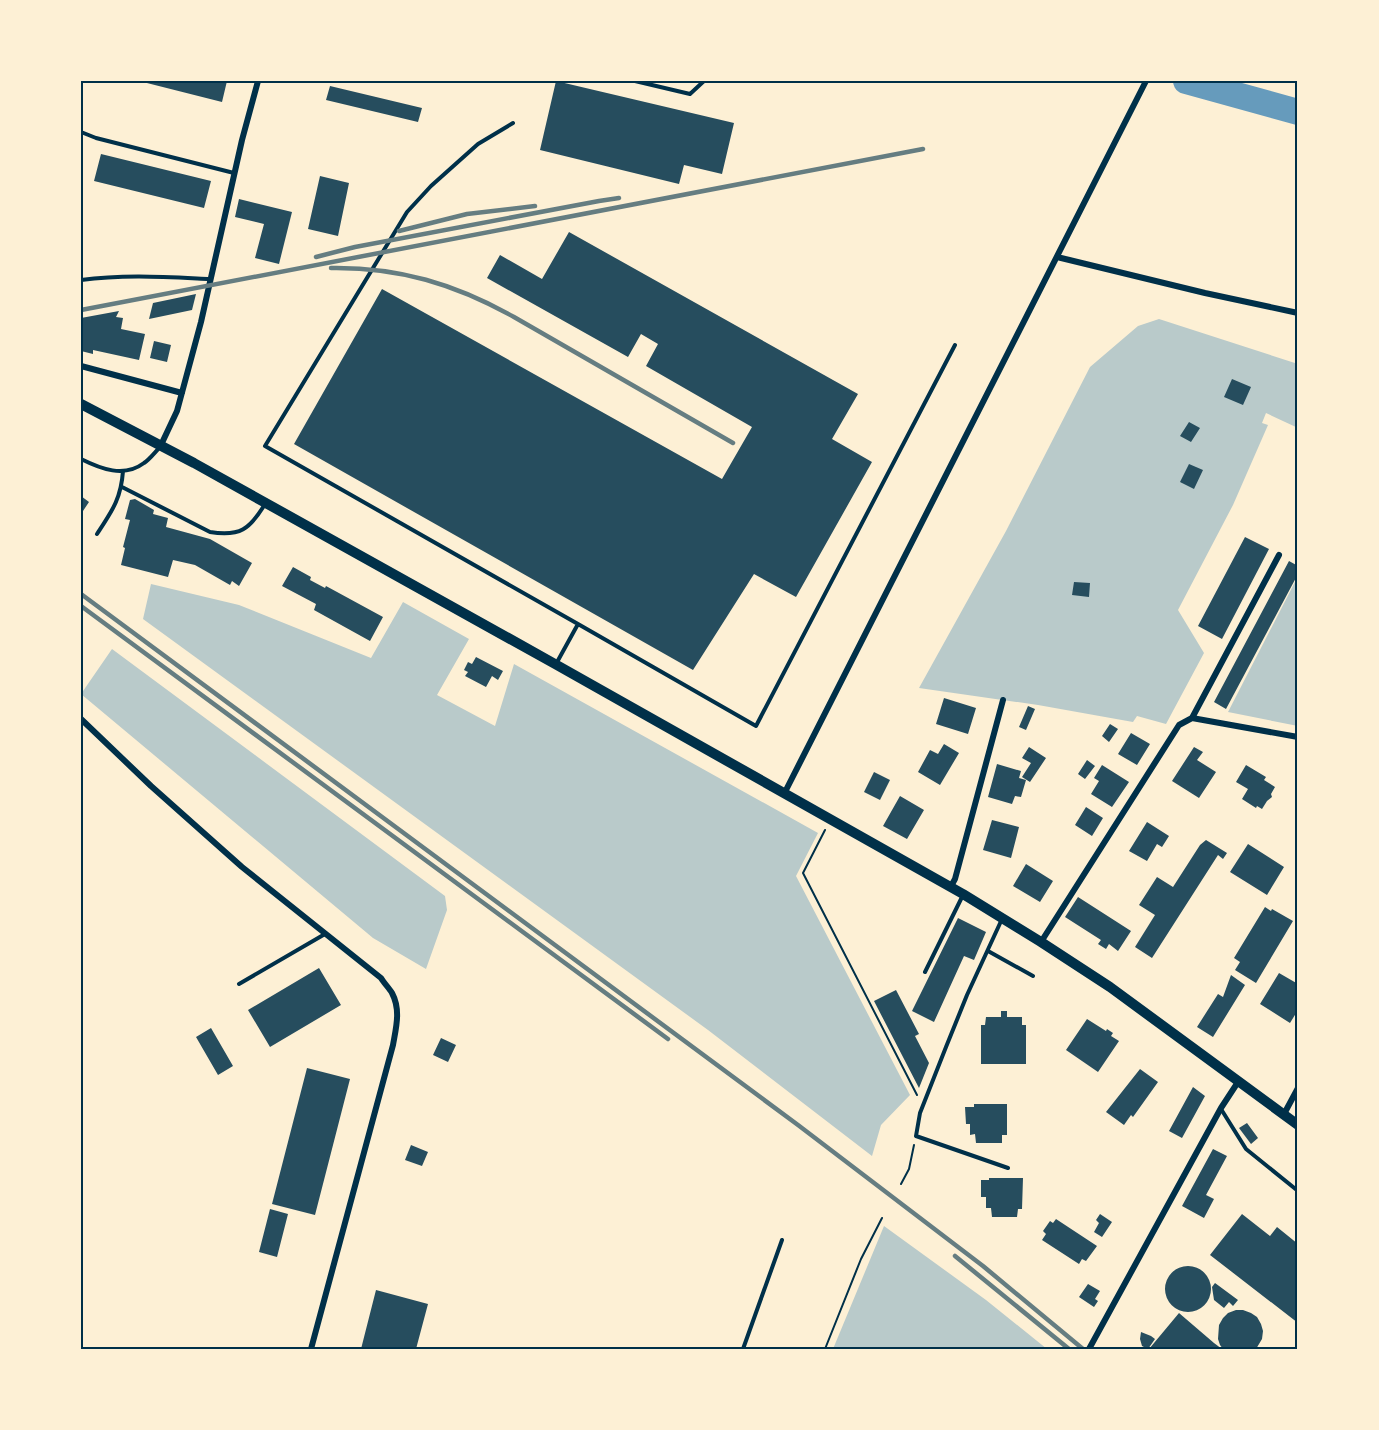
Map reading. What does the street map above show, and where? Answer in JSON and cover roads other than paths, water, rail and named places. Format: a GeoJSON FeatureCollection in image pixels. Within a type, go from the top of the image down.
{"type":"FeatureCollection","features":[{"type":"Feature","properties":{"kind":"main road"},"geometry":{"type":"LineString","coordinates":[[81,404],[161,445],[963,894],[1110,987],[1298,1125]]}},
{"type":"Feature","properties":{"kind":"street"},"geometry":{"type":"LineString","coordinates":[[161,445],[177,411],[182,393],[258,81]]}},
{"type":"Feature","properties":{"kind":"street"},"geometry":{"type":"LineString","coordinates":[[784,794],[1145,84]]}},
{"type":"Feature","properties":{"kind":"street"},"geometry":{"type":"LineString","coordinates":[[1057,257],[1298,313]]}},
{"type":"Feature","properties":{"kind":"street"},"geometry":{"type":"LineString","coordinates":[[81,366],[182,393]]}},
{"type":"Feature","properties":{"kind":"street"},"geometry":{"type":"LineString","coordinates":[[1041,942],[1179,725],[1192,718],[1279,555]]}},
{"type":"Feature","properties":{"kind":"street"},"geometry":{"type":"LineString","coordinates":[[950,888],[955,879],[1003,700]]}},
{"type":"Feature","properties":{"kind":"street"},"geometry":{"type":"LineString","coordinates":[[1192,718],[1298,737]]}},
{"type":"Feature","properties":{"kind":"street"},"geometry":{"type":"LineString","coordinates":[[81,720],[242,867],[381,978],[392,993],[397,1008],[393,1045],[311,1349]]}},
{"type":"Feature","properties":{"kind":"street"},"geometry":{"type":"LineString","coordinates":[[1089,1349],[1221,1108],[1238,1082]]}},
{"type":"Feature","properties":{"kind":"street"},"geometry":{"type":"LineString","coordinates":[[1284,1114],[1298,1088]]}},
{"type":"Feature","properties":{"kind":"lane"},"geometry":{"type":"LineString","coordinates":[[635,81],[690,94],[704,81]]}},
{"type":"Feature","properties":{"kind":"lane"},"geometry":{"type":"LineString","coordinates":[[513,123],[478,144],[431,186],[407,212],[265,446],[756,726],[955,345]]}},
{"type":"Feature","properties":{"kind":"lane"},"geometry":{"type":"LineString","coordinates":[[81,132],[96,138],[234,173]]}},
{"type":"Feature","properties":{"kind":"lane"},"geometry":{"type":"LineString","coordinates":[[81,280],[136,275],[210,279]]}},
{"type":"Feature","properties":{"kind":"lane"},"geometry":{"type":"LineString","coordinates":[[81,459],[108,471],[135,469],[161,445]]}},
{"type":"Feature","properties":{"kind":"lane"},"geometry":{"type":"LineString","coordinates":[[98,534],[117,502],[122,487],[123,471]]}},
{"type":"Feature","properties":{"kind":"lane"},"geometry":{"type":"LineString","coordinates":[[122,487],[210,532],[223,534],[247,528],[265,503]]}},
{"type":"Feature","properties":{"kind":"lane"},"geometry":{"type":"LineString","coordinates":[[555,664],[578,624]]}},
{"type":"Feature","properties":{"kind":"lane"},"geometry":{"type":"LineString","coordinates":[[926,972],[963,894]]}},
{"type":"Feature","properties":{"kind":"lane"},"geometry":{"type":"LineString","coordinates":[[1003,918],[967,995],[922,1107],[916,1136],[1008,1168]]}},
{"type":"Feature","properties":{"kind":"lane"},"geometry":{"type":"LineString","coordinates":[[239,984],[325,934]]}},
{"type":"Feature","properties":{"kind":"lane"},"geometry":{"type":"LineString","coordinates":[[988,951],[1033,976]]}},
{"type":"Feature","properties":{"kind":"lane"},"geometry":{"type":"LineString","coordinates":[[1221,1108],[1246,1149],[1298,1191]]}},
{"type":"Feature","properties":{"kind":"lane"},"geometry":{"type":"LineString","coordinates":[[743,1349],[782,1240]]}},
{"type":"Feature","properties":{"kind":"waterway"},"geometry":{"type":"LineString","coordinates":[[1186,81],[1298,112]]}},
{"type":"Feature","properties":{"kind":"railway"},"geometry":{"type":"LineString","coordinates":[[81,310],[923,149]]}},
{"type":"Feature","properties":{"kind":"railway"},"geometry":{"type":"LineString","coordinates":[[316,257],[355,247],[619,198]]}},
{"type":"Feature","properties":{"kind":"railway"},"geometry":{"type":"LineString","coordinates":[[399,231],[467,214],[535,206]]}},
{"type":"Feature","properties":{"kind":"railway"},"geometry":{"type":"LineString","coordinates":[[331,268],[356,268],[403,274],[470,295],[514,317],[733,443]]}},
{"type":"Feature","properties":{"kind":"railway"},"geometry":{"type":"LineString","coordinates":[[81,594],[798,1125],[983,1266],[1083,1349]]}},
{"type":"Feature","properties":{"kind":"railway"},"geometry":{"type":"LineString","coordinates":[[81,606],[668,1039]]}},
{"type":"Feature","properties":{"kind":"railway"},"geometry":{"type":"LineString","coordinates":[[955,1256],[1069,1349]]}}]}
